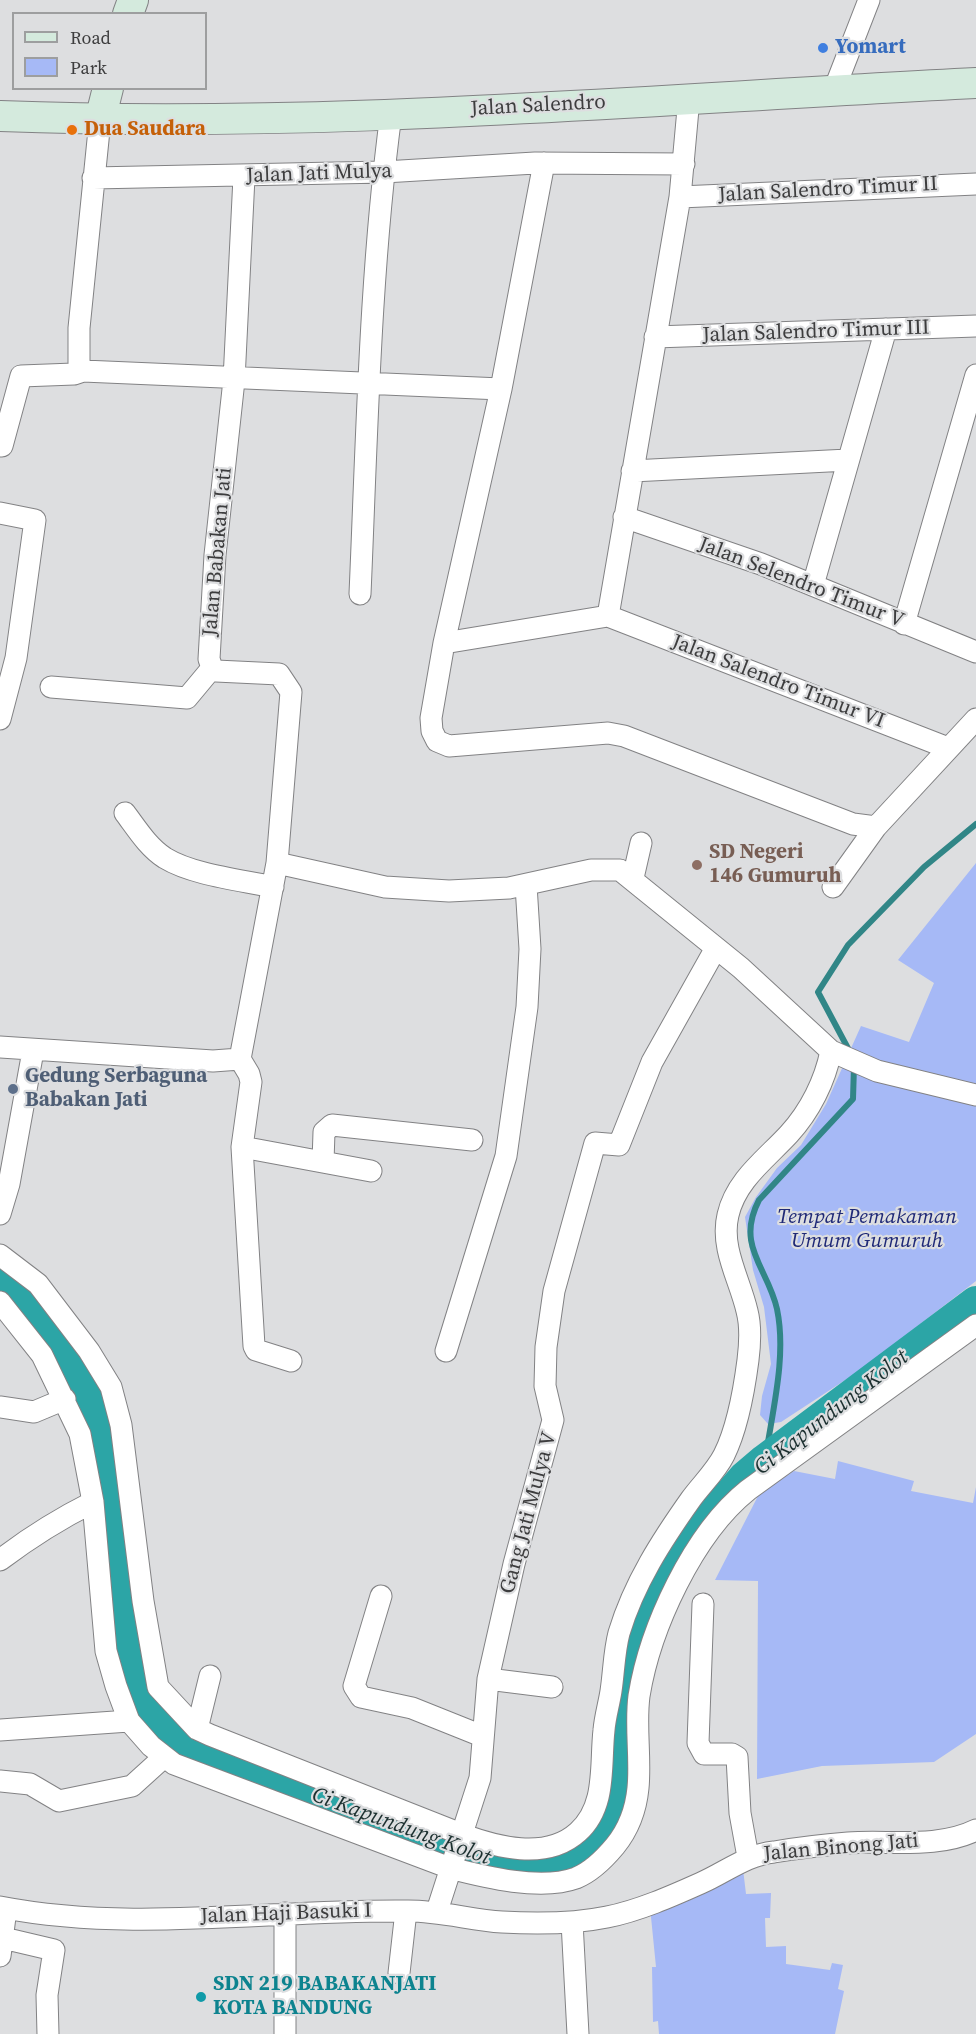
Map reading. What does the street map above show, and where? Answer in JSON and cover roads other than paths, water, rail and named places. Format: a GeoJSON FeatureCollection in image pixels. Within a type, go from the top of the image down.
{"type":"FeatureCollection","features":[{"type":"Feature","properties":{"kind":"street"},"geometry":{"type":"LineString","coordinates":[[834,90],[869,0]]}},
{"type":"Feature","properties":{"kind":"street","name":"Jalan Salendro"},"geometry":{"type":"LineString","coordinates":[[0,116],[100,120],[391,114],[976,83]]}},
{"type":"Feature","properties":{"kind":"street"},"geometry":{"type":"LineString","coordinates":[[82,371],[79,363],[79,328],[93,178],[100,120],[108,90]]}},
{"type":"Feature","properties":{"kind":"street"},"geometry":{"type":"LineString","coordinates":[[444,643],[608,616],[680,197],[689,98]]}},
{"type":"Feature","properties":{"kind":"street"},"geometry":{"type":"LineString","coordinates":[[360,594],[369,384],[384,172],[391,114]]}},
{"type":"Feature","properties":{"kind":"street"},"geometry":{"type":"LineString","coordinates":[[544,163],[501,389],[444,643],[431,718],[432,731],[437,741],[448,746],[608,733],[624,736],[853,824],[876,827]]}},
{"type":"Feature","properties":{"kind":"street","name":"Jalan Jati Mulya"},"geometry":{"type":"LineString","coordinates":[[93,178],[244,177],[544,163],[684,164]]}},
{"type":"Feature","properties":{"kind":"street","name":"Jalan Babakan Jati"},"geometry":{"type":"LineString","coordinates":[[240,1059],[277,863],[291,692],[282,677],[274,672],[216,671],[212,668],[209,659],[215,555],[234,380],[244,177]]}},
{"type":"Feature","properties":{"kind":"street","name":"Jalan Salendro Timur II"},"geometry":{"type":"LineString","coordinates":[[680,197],[976,184]]}},
{"type":"Feature","properties":{"kind":"street","name":"Jalan Salendro Timur III"},"geometry":{"type":"LineString","coordinates":[[656,337],[976,326]]}},
{"type":"Feature","properties":{"kind":"street"},"geometry":{"type":"LineString","coordinates":[[813,585],[886,329]]}},
{"type":"Feature","properties":{"kind":"street"},"geometry":{"type":"LineString","coordinates":[[0,446],[2,446],[21,375],[74,374],[82,371],[234,380],[501,389]]}},
{"type":"Feature","properties":{"kind":"street"},"geometry":{"type":"LineString","coordinates":[[904,624],[976,375]]}},
{"type":"Feature","properties":{"kind":"street"},"geometry":{"type":"LineString","coordinates":[[632,471],[848,460]]}},
{"type":"Feature","properties":{"kind":"street"},"geometry":{"type":"LineString","coordinates":[[0,513],[35,520],[16,658],[0,719]]}},
{"type":"Feature","properties":{"kind":"street","name":"Jalan Selendro Timur V"},"geometry":{"type":"LineString","coordinates":[[624,517],[813,585],[976,652]]}},
{"type":"Feature","properties":{"kind":"street","name":"Jalan Salendro Timur VI"},"geometry":{"type":"LineString","coordinates":[[608,616],[948,748]]}},
{"type":"Feature","properties":{"kind":"street"},"geometry":{"type":"LineString","coordinates":[[51,687],[187,698],[212,668]]}},
{"type":"Feature","properties":{"kind":"street"},"geometry":{"type":"LineString","coordinates":[[833,887],[876,827],[976,719]]}},
{"type":"Feature","properties":{"kind":"street"},"geometry":{"type":"LineString","coordinates":[[125,813],[151,846],[165,857],[196,869],[273,887]]}},
{"type":"Feature","properties":{"kind":"street"},"geometry":{"type":"LineString","coordinates":[[633,878],[642,843]]}},
{"type":"Feature","properties":{"kind":"street"},"geometry":{"type":"LineString","coordinates":[[277,863],[385,887],[449,891],[509,888],[607,868],[620,870],[633,878],[716,948],[836,1053],[877,1071],[976,1095]]}},
{"type":"Feature","properties":{"kind":"street"},"geometry":{"type":"LineString","coordinates":[[446,1351],[506,1156],[527,1007],[530,949],[526,885]]}},
{"type":"Feature","properties":{"kind":"street","name":"Gang Jati Mulya V"},"geometry":{"type":"LineString","coordinates":[[437,1911],[480,1778],[488,1679],[514,1564],[554,1420],[545,1386],[546,1347],[554,1292],[595,1143],[619,1145],[652,1062],[716,948]]}},
{"type":"Feature","properties":{"kind":"street"},"geometry":{"type":"LineString","coordinates":[[0,1047],[33,1051],[213,1061],[240,1059],[249,1074],[250,1082],[242,1147],[254,1346],[256,1350],[291,1361]]}},
{"type":"Feature","properties":{"kind":"street"},"geometry":{"type":"LineString","coordinates":[[0,1214],[9,1184],[33,1051]]}},
{"type":"Feature","properties":{"kind":"street"},"geometry":{"type":"LineString","coordinates":[[0,1256],[38,1284],[89,1352],[111,1388],[121,1425],[143,1600],[158,1687],[197,1729],[460,1838],[503,1848],[544,1848],[572,1837],[592,1814],[603,1775],[604,1730],[616,1644],[624,1616],[645,1568],[691,1499],[722,1459],[733,1436],[748,1360],[750,1332],[747,1310],[734,1276],[726,1232],[728,1215],[737,1190],[807,1112],[836,1053]]}},
{"type":"Feature","properties":{"kind":"street"},"geometry":{"type":"LineString","coordinates":[[322,1162],[324,1132],[332,1125],[472,1140]]}},
{"type":"Feature","properties":{"kind":"street"},"geometry":{"type":"LineString","coordinates":[[242,1147],[371,1171]]}},
{"type":"Feature","properties":{"kind":"street"},"geometry":{"type":"LineString","coordinates":[[0,1302],[42,1355],[80,1434],[93,1502],[106,1651],[129,1721],[164,1757],[174,1764],[451,1865],[502,1880],[557,1881],[576,1878],[596,1866],[624,1836],[636,1803],[639,1696],[655,1633],[699,1546],[723,1515],[748,1490],[976,1325]]}},
{"type":"Feature","properties":{"kind":"street"},"geometry":{"type":"LineString","coordinates":[[0,1407],[33,1412],[65,1399]]}},
{"type":"Feature","properties":{"kind":"street"},"geometry":{"type":"LineString","coordinates":[[0,1560],[14,1553],[38,1532],[93,1502]]}},
{"type":"Feature","properties":{"kind":"street"},"geometry":{"type":"LineString","coordinates":[[381,1596],[354,1686],[356,1693],[361,1697],[412,1708],[482,1736]]}},
{"type":"Feature","properties":{"kind":"street"},"geometry":{"type":"LineString","coordinates":[[703,1604],[698,1743],[704,1754],[737,1757],[740,1813],[748,1857]]}},
{"type":"Feature","properties":{"kind":"street"},"geometry":{"type":"LineString","coordinates":[[197,1729],[210,1677]]}},
{"type":"Feature","properties":{"kind":"street"},"geometry":{"type":"LineString","coordinates":[[488,1679],[552,1687]]}},
{"type":"Feature","properties":{"kind":"street"},"geometry":{"type":"LineString","coordinates":[[0,1730],[129,1721]]}},
{"type":"Feature","properties":{"kind":"street"},"geometry":{"type":"LineString","coordinates":[[0,1781],[30,1784],[59,1801],[132,1786],[144,1778],[164,1757]]}},
{"type":"Feature","properties":{"kind":"street","name":"Jalan Binong Jati"},"geometry":{"type":"LineString","coordinates":[[572,1922],[610,1917],[702,1882],[748,1857],[848,1843],[954,1839],[976,1830]]}},
{"type":"Feature","properties":{"kind":"street"},"geometry":{"type":"LineString","coordinates":[[3,1908],[2,1947],[54,1950],[47,1995],[48,2034]]}},
{"type":"Feature","properties":{"kind":"street","name":"Jalan Haji Basuki I"},"geometry":{"type":"LineString","coordinates":[[3,1908],[42,1916],[139,1921],[285,1913],[437,1911],[501,1922],[572,1922]]}},
{"type":"Feature","properties":{"kind":"street"},"geometry":{"type":"LineString","coordinates":[[399,1973],[405,1911]]}},
{"type":"Feature","properties":{"kind":"street"},"geometry":{"type":"LineString","coordinates":[[285,1913],[285,2034]]}},
{"type":"Feature","properties":{"kind":"street"},"geometry":{"type":"LineString","coordinates":[[572,1922],[578,2034]]}},
{"type":"Feature","properties":{"kind":"waterway"},"geometry":{"type":"LineString","coordinates":[[851,1054],[818,992],[848,945],[924,867],[976,824]]}},
{"type":"Feature","properties":{"kind":"waterway"},"geometry":{"type":"LineString","coordinates":[[765,1461],[777,1385],[780,1327],[773,1294],[752,1244],[750,1231],[753,1216],[759,1200],[853,1099],[854,1066]]}},
{"type":"Feature","properties":{"kind":"waterway","name":"Ci Kapundung Kolot"},"geometry":{"type":"LineString","coordinates":[[0,1276],[55,1338],[83,1384],[100,1434],[128,1666],[145,1712],[176,1743],[501,1864],[542,1864],[569,1855],[597,1837],[611,1810],[623,1684],[641,1607],[697,1533],[745,1478],[765,1461],[976,1303]]}},
{"type":"Feature","properties":{"kind":"place","name":"Yomart"},"geometry":{"type":"Point","coordinates":[823,48]}},
{"type":"Feature","properties":{"kind":"place","name":"Dua Saudara"},"geometry":{"type":"Point","coordinates":[72,130]}},
{"type":"Feature","properties":{"kind":"place","name":"SD Negeri 146 Gumuruh"},"geometry":{"type":"Point","coordinates":[697,865]}},
{"type":"Feature","properties":{"kind":"place","name":"Gedung Serbaguna Babakan Jati"},"geometry":{"type":"Point","coordinates":[13,1089]}},
{"type":"Feature","properties":{"kind":"place","name":"SDN 219 BABAKANJATI KOTA BANDUNG"},"geometry":{"type":"Point","coordinates":[201,1997]}},
{"type":"Feature","properties":{"kind":"park label","name":"Tempat Pemakaman Umum Gumuruh"},"geometry":{"type":"Point","coordinates":[867,1230]}}]}
